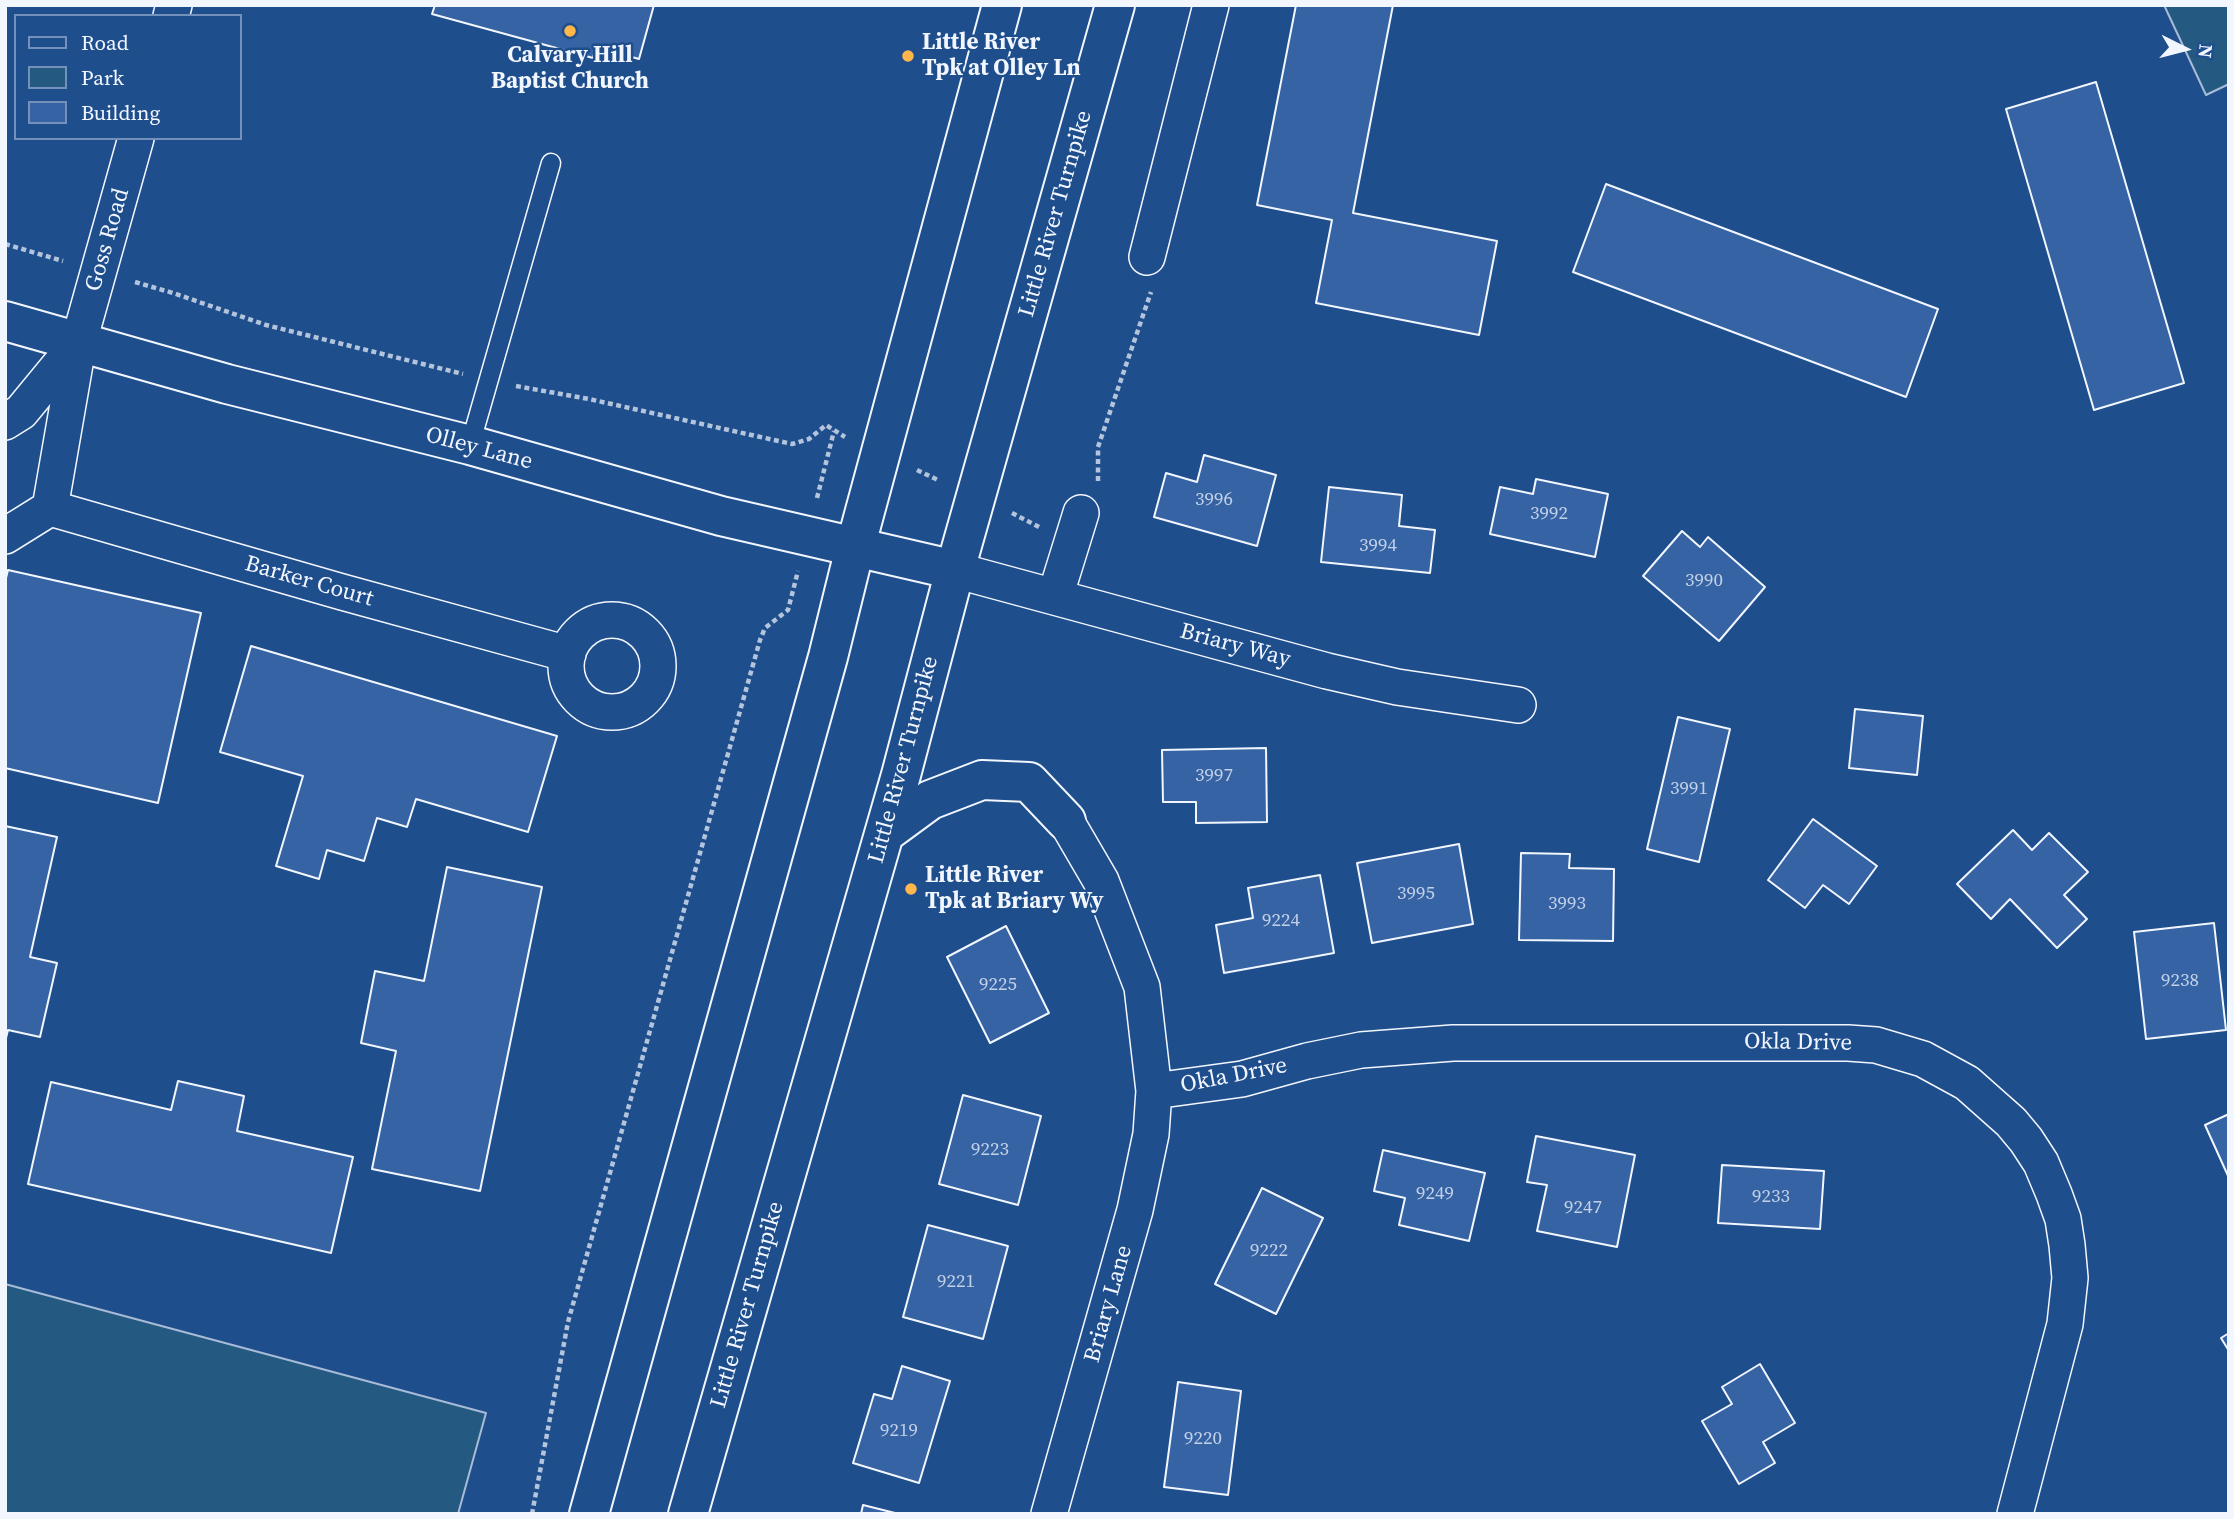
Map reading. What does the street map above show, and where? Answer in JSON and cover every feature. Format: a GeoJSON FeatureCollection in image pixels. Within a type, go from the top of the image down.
{"type":"FeatureCollection","features":[{"type":"Feature","properties":{"kind":"main road"},"geometry":{"type":"LineString","coordinates":[[589,1514],[828,657],[880,453],[1002,5]]}},
{"type":"Feature","properties":{"kind":"main road","name":"Little River Turnpike"},"geometry":{"type":"LineString","coordinates":[[688,1514],[885,833],[955,570],[1115,5]]}},
{"type":"Feature","properties":{"kind":"main road","name":"Olley Lane"},"geometry":{"type":"LineString","coordinates":[[5,321],[227,384],[470,445],[721,516],[955,570]]}},
{"type":"Feature","properties":{"kind":"main road"},"geometry":{"type":"LineString","coordinates":[[885,833],[930,800],[982,780],[1029,782],[1066,821]]}},
{"type":"Feature","properties":{"kind":"street"},"geometry":{"type":"LineString","coordinates":[[1147,257],[1211,5]]}},
{"type":"Feature","properties":{"kind":"street","name":"Goss Road"},"geometry":{"type":"LineString","coordinates":[[79,341],[135,140]]}},
{"type":"Feature","properties":{"kind":"street"},"geometry":{"type":"LineString","coordinates":[[5,422],[21,412],[79,341]]}},
{"type":"Feature","properties":{"kind":"street"},"geometry":{"type":"LineString","coordinates":[[5,536],[50,508],[79,341]]}},
{"type":"Feature","properties":{"kind":"street"},"geometry":{"type":"LineString","coordinates":[[1055,597],[1090,500]]}},
{"type":"Feature","properties":{"kind":"street","name":"Barker Court"},"geometry":{"type":"LineString","coordinates":[[50,508],[342,593],[568,654]]}},
{"type":"Feature","properties":{"kind":"street","name":"Briary Way"},"geometry":{"type":"LineString","coordinates":[[955,570],[1397,687],[1518,705]]}},
{"type":"Feature","properties":{"kind":"street","name":"Briary Lane"},"geometry":{"type":"LineString","coordinates":[[1049,1514],[1135,1210],[1151,1134],[1154,1091],[1142,987],[1101,881],[1066,821]]}},
{"type":"Feature","properties":{"kind":"street","name":"Okla Drive"},"geometry":{"type":"LineString","coordinates":[[1154,1091],[1242,1079],[1361,1050],[1453,1043],[1848,1042],[1876,1045],[1923,1059],[1967,1083],[2011,1122],[2041,1163],[2063,1219],[2070,1278],[2065,1324],[2015,1514]]}},
{"type":"Feature","properties":{"kind":"lane"},"geometry":{"type":"LineString","coordinates":[[470,445],[551,163]]}},
{"type":"Feature","properties":{"kind":"path"},"geometry":{"type":"LineString","coordinates":[[5,244],[67,262]]}},
{"type":"Feature","properties":{"kind":"path"},"geometry":{"type":"LineString","coordinates":[[1090,500],[1097,471],[1098,447],[1157,272],[1147,257]]}},
{"type":"Feature","properties":{"kind":"path"},"geometry":{"type":"LineString","coordinates":[[834,431],[1047,531]]}},
{"type":"Feature","properties":{"kind":"path"},"geometry":{"type":"LineString","coordinates":[[532,1514],[568,1322],[753,666],[765,628],[788,610]]}},
{"type":"Feature","properties":{"kind":"green space"},"geometry":{"type":"Polygon","coordinates":[[[2164,5],[2229,5],[2229,84],[2206,95],[2164,5]]]}},
{"type":"Feature","properties":{"kind":"green space"},"geometry":{"type":"Polygon","coordinates":[[[5,1284],[486,1413],[458,1514],[5,1514],[5,1284]]]}},
{"type":"Feature","properties":{"kind":"building","name":"Calvary Hill Baptist Church"},"geometry":{"type":"Polygon","coordinates":[[[435,5],[654,5],[639,59],[596,47],[593,58],[432,14],[435,5]]]}},
{"type":"Feature","properties":{"kind":"building"},"geometry":{"type":"Polygon","coordinates":[[[1296,5],[1393,5],[1353,213],[1497,241],[1479,335],[1316,303],[1332,220],[1257,205],[1296,5]]]}},
{"type":"Feature","properties":{"kind":"building"},"geometry":{"type":"Polygon","coordinates":[[[2096,82],[2184,383],[2094,410],[2006,109],[2096,82]]]}},
{"type":"Feature","properties":{"kind":"building"},"geometry":{"type":"Polygon","coordinates":[[[1606,184],[1938,309],[1906,397],[1573,272],[1606,184]]]}},
{"type":"Feature","properties":{"kind":"building"},"geometry":{"type":"Polygon","coordinates":[[[1204,455],[1276,475],[1257,546],[1154,517],[1166,473],[1197,482],[1204,455]]]}},
{"type":"Feature","properties":{"kind":"building"},"geometry":{"type":"Polygon","coordinates":[[[1536,479],[1608,494],[1595,557],[1490,534],[1500,487],[1533,494],[1536,479]]]}},
{"type":"Feature","properties":{"kind":"building"},"geometry":{"type":"Polygon","coordinates":[[[1329,487],[1402,495],[1399,526],[1435,530],[1430,573],[1321,562],[1329,487]]]}},
{"type":"Feature","properties":{"kind":"building"},"geometry":{"type":"Polygon","coordinates":[[[1682,531],[1700,547],[1708,537],[1765,587],[1719,641],[1643,576],[1682,531]]]}},
{"type":"Feature","properties":{"kind":"building"},"geometry":{"type":"Polygon","coordinates":[[[8,570],[201,613],[158,803],[5,768],[5,582],[8,570]]]}},
{"type":"Feature","properties":{"kind":"building"},"geometry":{"type":"Polygon","coordinates":[[[251,646],[557,736],[528,832],[416,799],[407,827],[377,818],[364,861],[327,850],[319,879],[276,866],[303,776],[220,752],[251,646]]]}},
{"type":"Feature","properties":{"kind":"building"},"geometry":{"type":"Polygon","coordinates":[[[1855,709],[1923,716],[1917,775],[1849,768],[1855,709]]]}},
{"type":"Feature","properties":{"kind":"building"},"geometry":{"type":"Polygon","coordinates":[[[1678,717],[1730,729],[1699,862],[1647,849],[1678,717]]]}},
{"type":"Feature","properties":{"kind":"building"},"geometry":{"type":"Polygon","coordinates":[[[1266,748],[1267,822],[1196,823],[1196,802],[1163,802],[1162,750],[1266,748]]]}},
{"type":"Feature","properties":{"kind":"building"},"geometry":{"type":"Polygon","coordinates":[[[1813,819],[1877,866],[1849,904],[1823,885],[1805,908],[1768,880],[1813,819]]]}},
{"type":"Feature","properties":{"kind":"building"},"geometry":{"type":"Polygon","coordinates":[[[5,826],[57,837],[30,957],[57,963],[40,1037],[8,1030],[5,1042],[5,826]]]}},
{"type":"Feature","properties":{"kind":"building"},"geometry":{"type":"Polygon","coordinates":[[[2013,830],[2032,850],[2049,833],[2088,872],[2064,895],[2087,919],[2057,948],[2010,899],[1991,919],[1957,884],[2013,830]]]}},
{"type":"Feature","properties":{"kind":"building"},"geometry":{"type":"Polygon","coordinates":[[[1459,844],[1473,924],[1372,943],[1357,863],[1459,844]]]}},
{"type":"Feature","properties":{"kind":"building"},"geometry":{"type":"Polygon","coordinates":[[[1521,853],[1570,854],[1569,868],[1614,869],[1613,941],[1519,940],[1521,853]]]}},
{"type":"Feature","properties":{"kind":"building"},"geometry":{"type":"Polygon","coordinates":[[[447,867],[542,887],[480,1191],[372,1169],[396,1051],[361,1043],[375,971],[424,981],[447,867]]]}},
{"type":"Feature","properties":{"kind":"building"},"geometry":{"type":"Polygon","coordinates":[[[1320,875],[1334,953],[1224,973],[1216,925],[1253,918],[1248,888],[1320,875]]]}},
{"type":"Feature","properties":{"kind":"building"},"geometry":{"type":"Polygon","coordinates":[[[2214,923],[2226,1030],[2146,1039],[2134,932],[2214,923]]]}},
{"type":"Feature","properties":{"kind":"building"},"geometry":{"type":"Polygon","coordinates":[[[1006,926],[1049,1013],[990,1043],[947,957],[1006,926]]]}},
{"type":"Feature","properties":{"kind":"building"},"geometry":{"type":"Polygon","coordinates":[[[178,1081],[244,1096],[237,1131],[353,1157],[331,1253],[28,1184],[51,1082],[171,1110],[178,1081]]]}},
{"type":"Feature","properties":{"kind":"building"},"geometry":{"type":"Polygon","coordinates":[[[963,1095],[1041,1116],[1018,1205],[939,1184],[963,1095]]]}},
{"type":"Feature","properties":{"kind":"building"},"geometry":{"type":"Polygon","coordinates":[[[2229,1114],[2229,1178],[2205,1125],[2229,1114]]]}},
{"type":"Feature","properties":{"kind":"building"},"geometry":{"type":"Polygon","coordinates":[[[1536,1136],[1635,1155],[1617,1247],[1537,1231],[1547,1185],[1527,1182],[1536,1136]]]}},
{"type":"Feature","properties":{"kind":"building"},"geometry":{"type":"Polygon","coordinates":[[[1383,1150],[1485,1173],[1469,1241],[1399,1225],[1405,1198],[1374,1191],[1383,1150]]]}},
{"type":"Feature","properties":{"kind":"building"},"geometry":{"type":"Polygon","coordinates":[[[1722,1165],[1824,1171],[1820,1229],[1718,1223],[1722,1165]]]}},
{"type":"Feature","properties":{"kind":"building"},"geometry":{"type":"Polygon","coordinates":[[[1262,1188],[1323,1218],[1276,1314],[1215,1284],[1262,1188]]]}},
{"type":"Feature","properties":{"kind":"building"},"geometry":{"type":"Polygon","coordinates":[[[928,1225],[1008,1246],[983,1339],[903,1317],[928,1225]]]}},
{"type":"Feature","properties":{"kind":"building"},"geometry":{"type":"Polygon","coordinates":[[[2229,1333],[2229,1351],[2221,1338],[2229,1333]]]}},
{"type":"Feature","properties":{"kind":"building"},"geometry":{"type":"Polygon","coordinates":[[[1760,1364],[1795,1423],[1763,1442],[1775,1463],[1739,1484],[1702,1421],[1732,1404],[1722,1387],[1760,1364]]]}},
{"type":"Feature","properties":{"kind":"building"},"geometry":{"type":"Polygon","coordinates":[[[902,1366],[950,1381],[919,1483],[853,1463],[874,1394],[892,1399],[902,1366]]]}},
{"type":"Feature","properties":{"kind":"building"},"geometry":{"type":"Polygon","coordinates":[[[1178,1382],[1241,1391],[1228,1495],[1164,1487],[1178,1382]]]}},
{"type":"Feature","properties":{"kind":"building"},"geometry":{"type":"Polygon","coordinates":[[[863,1505],[899,1514],[861,1514],[863,1505]]]}},
{"type":"Feature","properties":{"kind":"place","name":"Calvary Hill Baptist Church"},"geometry":{"type":"Point","coordinates":[570,31]}},
{"type":"Feature","properties":{"kind":"place","name":"Little River Tpk at Olley Ln"},"geometry":{"type":"Point","coordinates":[908,56]}},
{"type":"Feature","properties":{"kind":"place","name":"Little River Tpk at Briary Wy"},"geometry":{"type":"Point","coordinates":[911,889]}}]}
